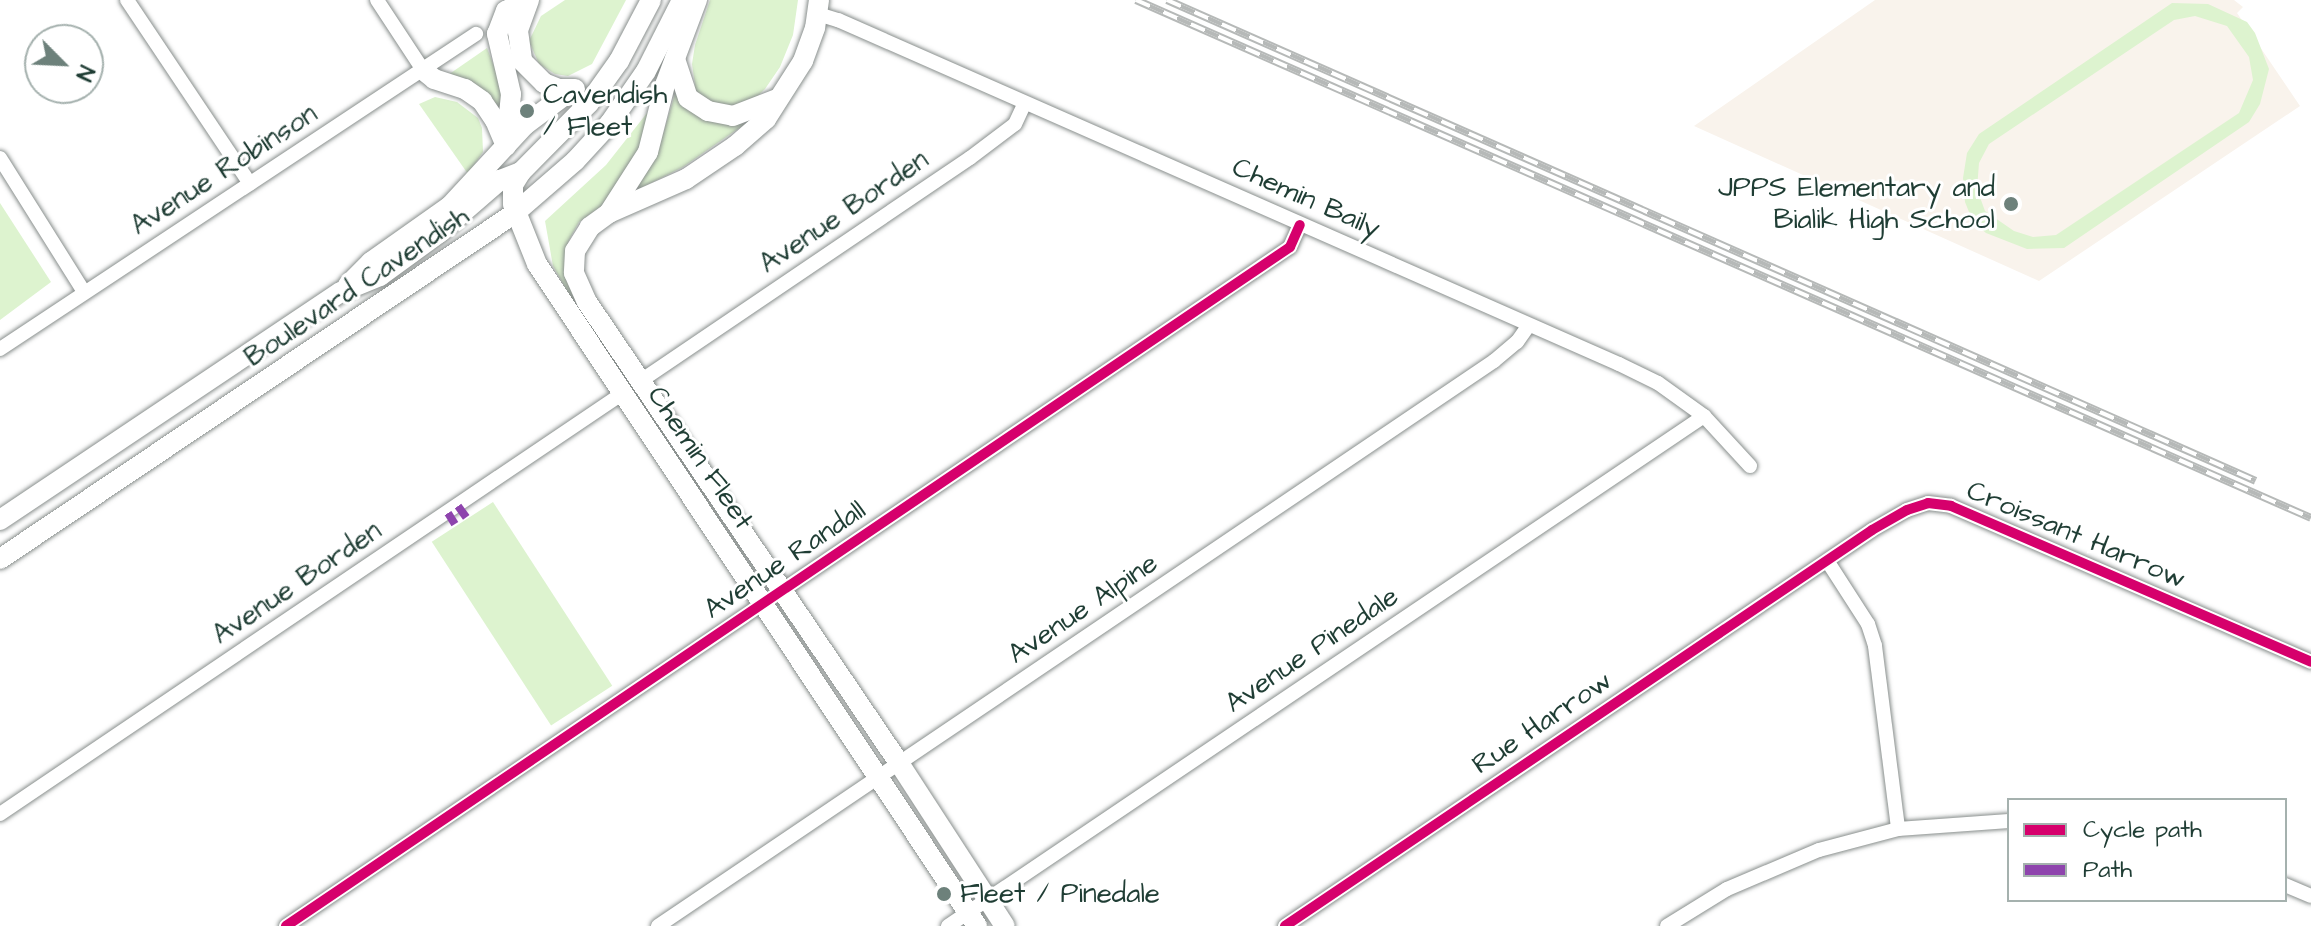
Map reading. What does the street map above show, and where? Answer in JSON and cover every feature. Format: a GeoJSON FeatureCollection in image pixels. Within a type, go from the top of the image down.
{"type":"FeatureCollection","features":[{"type":"Feature","properties":{"kind":"main road"},"geometry":{"type":"LineString","coordinates":[[506,146],[511,94],[497,34],[506,11],[528,0]]}},
{"type":"Feature","properties":{"kind":"main road"},"geometry":{"type":"LineString","coordinates":[[528,0],[518,31],[522,61],[544,83],[573,89]]}},
{"type":"Feature","properties":{"kind":"main road","name":"Boulevard Cavendish"},"geometry":{"type":"LineString","coordinates":[[0,520],[341,292],[391,269],[439,233],[500,180],[521,172],[562,135],[606,80],[651,0]]}},
{"type":"Feature","properties":{"kind":"main road","name":"Boulevard Cavendish"},"geometry":{"type":"LineString","coordinates":[[0,559],[515,213],[575,161],[610,123],[640,83],[682,0]]}},
{"type":"Feature","properties":{"kind":"main road"},"geometry":{"type":"LineString","coordinates":[[609,213],[648,152],[675,59],[697,0]]}},
{"type":"Feature","properties":{"kind":"main road"},"geometry":{"type":"LineString","coordinates":[[609,213],[700,170],[754,132],[803,61],[819,7]]}},
{"type":"Feature","properties":{"kind":"main road"},"geometry":{"type":"LineString","coordinates":[[675,59],[688,98],[708,111],[733,116],[777,99]]}},
{"type":"Feature","properties":{"kind":"main road"},"geometry":{"type":"LineString","coordinates":[[423,70],[434,79],[465,89],[482,101],[506,146]]}},
{"type":"Feature","properties":{"kind":"main road"},"geometry":{"type":"LineString","coordinates":[[341,292],[371,262],[450,206],[525,125],[573,89],[606,80]]}},
{"type":"Feature","properties":{"kind":"main road"},"geometry":{"type":"LineString","coordinates":[[515,213],[512,191],[521,172]]}},
{"type":"Feature","properties":{"kind":"main road","name":"Chemin Fleet"},"geometry":{"type":"LineString","coordinates":[[515,213],[537,264],[973,919]]}},
{"type":"Feature","properties":{"kind":"main road","name":"Chemin Fleet"},"geometry":{"type":"LineString","coordinates":[[609,213],[581,237],[573,259],[574,273],[582,294],[899,763],[1005,926]]}},
{"type":"Feature","properties":{"kind":"street"},"geometry":{"type":"LineString","coordinates":[[127,0],[250,184]]}},
{"type":"Feature","properties":{"kind":"street"},"geometry":{"type":"LineString","coordinates":[[377,0],[423,70]]}},
{"type":"Feature","properties":{"kind":"street","name":"Chemin Baily"},"geometry":{"type":"LineString","coordinates":[[819,7],[838,20],[1658,383],[1704,416],[1750,466]]}},
{"type":"Feature","properties":{"kind":"street","name":"Avenue Robinson"},"geometry":{"type":"LineString","coordinates":[[0,349],[476,34]]}},
{"type":"Feature","properties":{"kind":"street","name":"Avenue Borden"},"geometry":{"type":"LineString","coordinates":[[642,380],[970,158],[1015,124],[1025,103]]}},
{"type":"Feature","properties":{"kind":"street"},"geometry":{"type":"LineString","coordinates":[[0,158],[84,292]]}},
{"type":"Feature","properties":{"kind":"street","name":"Avenue Randall"},"geometry":{"type":"LineString","coordinates":[[286,926],[1290,247],[1300,225]]}},
{"type":"Feature","properties":{"kind":"street","name":"Avenue Alpine"},"geometry":{"type":"LineString","coordinates":[[658,926],[1494,361],[1517,342],[1528,326]]}},
{"type":"Feature","properties":{"kind":"street","name":"Avenue Borden"},"geometry":{"type":"LineString","coordinates":[[0,814],[623,393]]}},
{"type":"Feature","properties":{"kind":"street","name":"Avenue Pinedale"},"geometry":{"type":"LineString","coordinates":[[948,926],[973,919],[987,900],[1704,416]]}},
{"type":"Feature","properties":{"kind":"street","name":"Croissant Harrow"},"geometry":{"type":"LineString","coordinates":[[1828,562],[1907,510],[1928,503],[1951,506],[2311,662]]}},
{"type":"Feature","properties":{"kind":"street"},"geometry":{"type":"LineString","coordinates":[[1828,562],[1868,624],[1875,646],[1898,829]]}},
{"type":"Feature","properties":{"kind":"street","name":"Rue Harrow"},"geometry":{"type":"LineString","coordinates":[[1285,926],[1828,562]]}},
{"type":"Feature","properties":{"kind":"street"},"geometry":{"type":"LineString","coordinates":[[1673,924],[1727,889],[1779,865],[1898,829],[2007,821]]}},
{"type":"Feature","properties":{"kind":"street"},"geometry":{"type":"LineString","coordinates":[[2287,886],[2311,896]]}},
{"type":"Feature","properties":{"kind":"shaded area","name":"JPPS Elementary and Bialik High School"},"geometry":{"type":"Polygon","coordinates":[[[1875,0],[2234,0],[2243,7],[2237,13],[2300,106],[2039,281],[1694,126],[1875,0]]]}},
{"type":"Feature","properties":{"kind":"green space"},"geometry":{"type":"Polygon","coordinates":[[[565,0],[626,0],[592,64],[568,76],[555,74],[539,64],[529,41],[541,16],[565,0]]]}},
{"type":"Feature","properties":{"kind":"green space"},"geometry":{"type":"Polygon","coordinates":[[[710,0],[798,0],[793,35],[780,67],[765,89],[750,103],[736,109],[713,108],[692,88],[695,85],[692,64],[695,45],[710,0]]]}},
{"type":"Feature","properties":{"kind":"green space"},"geometry":{"type":"Polygon","coordinates":[[[2172,3],[2208,4],[2247,22],[2255,33],[2269,69],[2260,104],[2249,122],[2064,248],[2027,249],[1986,233],[1973,222],[1965,202],[1963,178],[1967,153],[1979,134],[2172,3]],[[2195,16],[2174,20],[1989,144],[1979,163],[1977,189],[1985,211],[2014,231],[2033,237],[2056,235],[2239,113],[2253,80],[2249,57],[2227,26],[2195,16]]]}},
{"type":"Feature","properties":{"kind":"green space"},"geometry":{"type":"Polygon","coordinates":[[[487,48],[502,87],[504,115],[445,77],[487,48]]]}},
{"type":"Feature","properties":{"kind":"green space"},"geometry":{"type":"Polygon","coordinates":[[[675,94],[697,116],[723,124],[745,124],[683,167],[639,189],[637,185],[657,154],[675,94]]]}},
{"type":"Feature","properties":{"kind":"green space"},"geometry":{"type":"Polygon","coordinates":[[[435,97],[457,102],[478,118],[482,128],[483,152],[468,174],[419,104],[435,97]]]}},
{"type":"Feature","properties":{"kind":"green space"},"geometry":{"type":"Polygon","coordinates":[[[647,113],[650,114],[646,137],[606,203],[579,222],[569,240],[566,251],[576,298],[573,301],[553,266],[545,221],[606,165],[647,113]]]}},
{"type":"Feature","properties":{"kind":"green space"},"geometry":{"type":"Polygon","coordinates":[[[0,203],[51,282],[0,320],[0,203]]]}},
{"type":"Feature","properties":{"kind":"green space"},"geometry":{"type":"Polygon","coordinates":[[[493,502],[612,686],[551,725],[432,542],[493,502]]]}},
{"type":"Feature","properties":{"kind":"railway"},"geometry":{"type":"LineString","coordinates":[[1136,0],[2311,518]]}},
{"type":"Feature","properties":{"kind":"railway"},"geometry":{"type":"LineString","coordinates":[[1167,0],[2256,481]]}},
{"type":"Feature","properties":{"kind":"marked path"},"geometry":{"type":"LineString","coordinates":[[458,506],[466,517]]}},
{"type":"Feature","properties":{"kind":"marked path"},"geometry":{"type":"LineString","coordinates":[[448,513],[455,524]]}},
{"type":"Feature","properties":{"kind":"cycle path"},"geometry":{"type":"LineString","coordinates":[[286,926],[1290,247],[1300,225]]}},
{"type":"Feature","properties":{"kind":"cycle path"},"geometry":{"type":"LineString","coordinates":[[1285,926],[1872,530],[1907,510],[1928,503],[1951,506],[2311,662]]}},
{"type":"Feature","properties":{"kind":"place","name":"Cavendish / Fleet"},"geometry":{"type":"Point","coordinates":[527,111]}},
{"type":"Feature","properties":{"kind":"place","name":"JPPS Elementary and Bialik High School"},"geometry":{"type":"Point","coordinates":[2011,204]}},
{"type":"Feature","properties":{"kind":"place","name":"Fleet / Pinedale"},"geometry":{"type":"Point","coordinates":[944,894]}}]}
